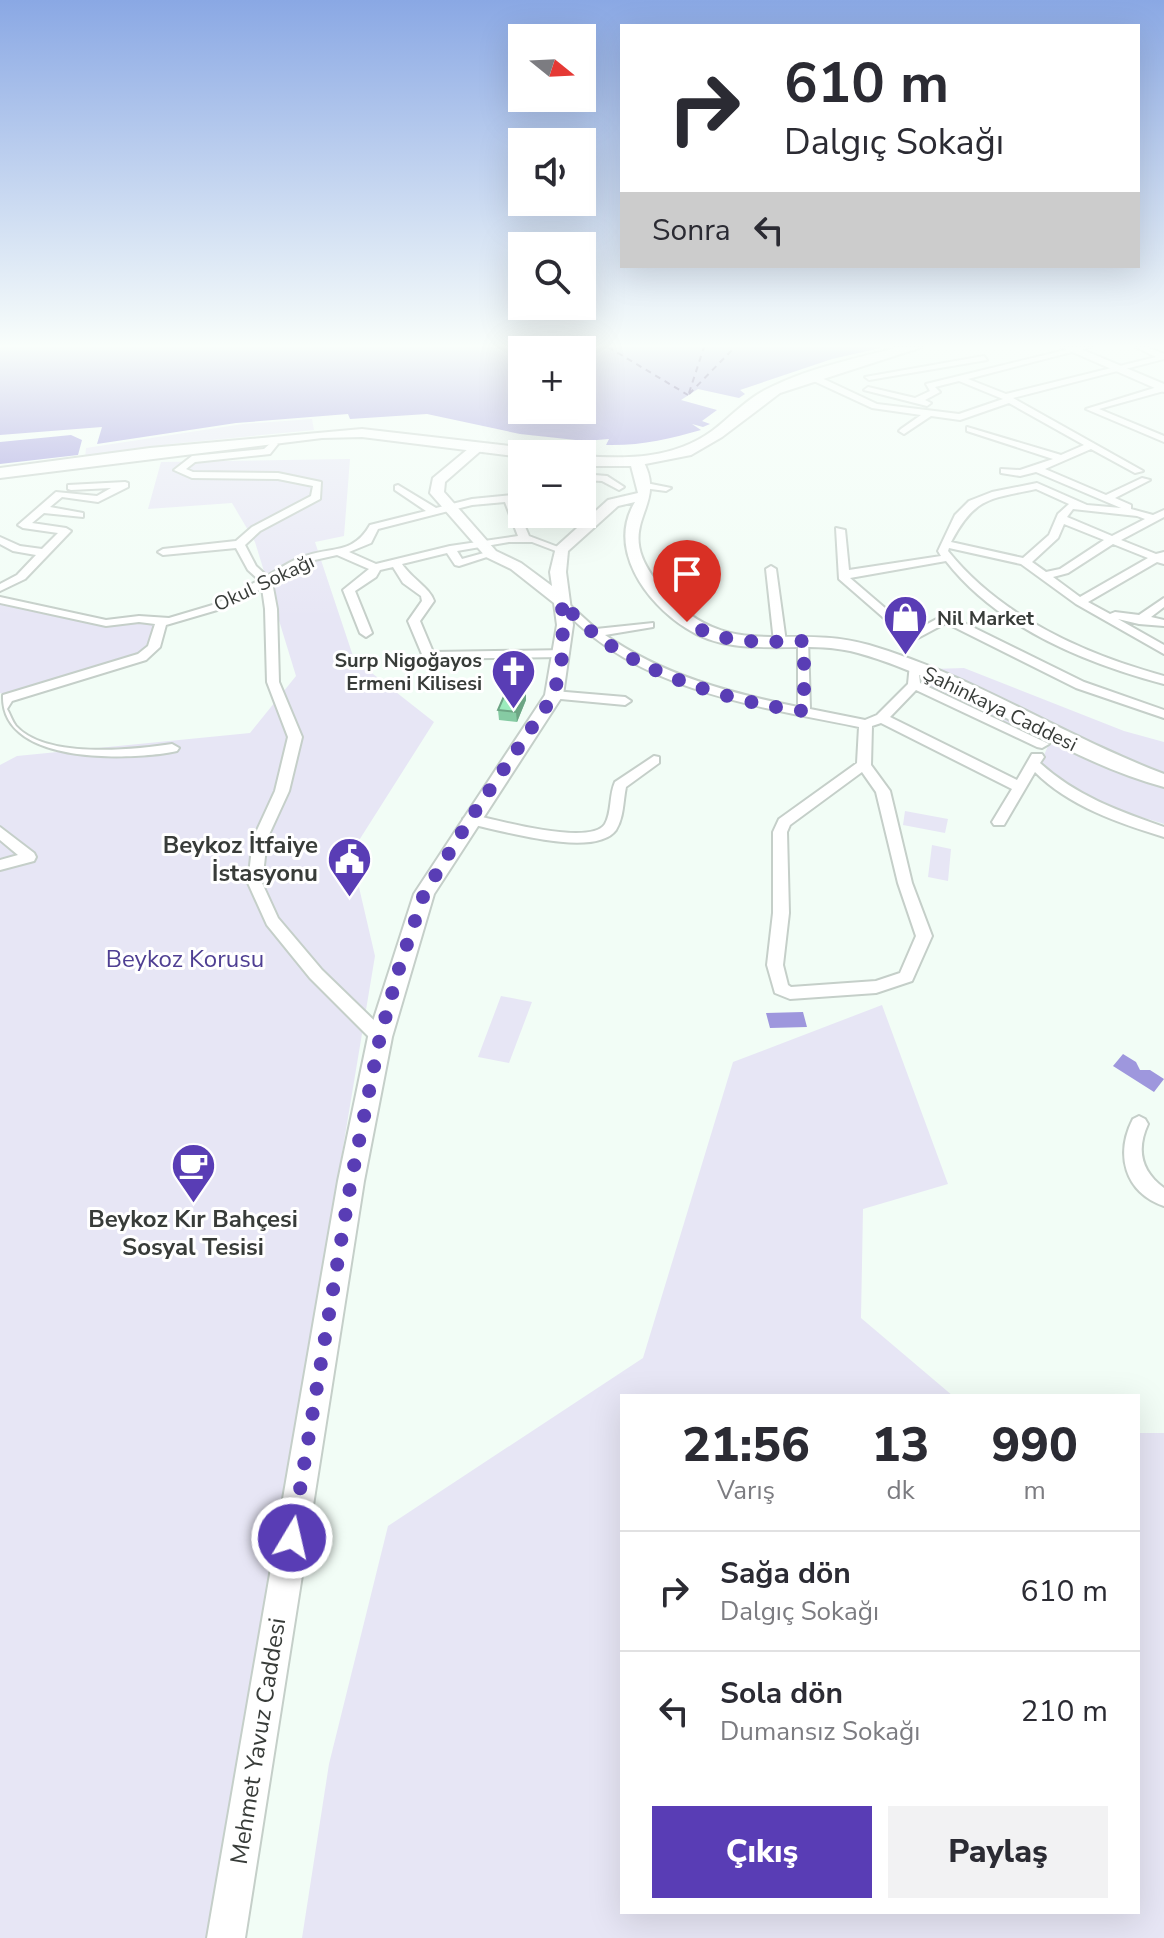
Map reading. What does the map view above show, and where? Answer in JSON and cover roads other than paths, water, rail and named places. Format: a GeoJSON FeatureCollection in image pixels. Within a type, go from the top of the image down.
{"type":"FeatureCollection","features":[{"type":"Feature","properties":{"kind":"main road"},"geometry":{"type":"LineString","coordinates":[[0,473],[150,453],[309,437]]}},
{"type":"Feature","properties":{"kind":"main road"},"geometry":{"type":"LineString","coordinates":[[150,453],[320,437]]}},
{"type":"Feature","properties":{"kind":"main road"},"geometry":{"type":"LineString","coordinates":[[380,437],[508,451]]}},
{"type":"Feature","properties":{"kind":"main road"},"geometry":{"type":"LineString","coordinates":[[596,461],[637,462],[688,450],[710,437]]}},
{"type":"Feature","properties":{"kind":"street"},"geometry":{"type":"LineString","coordinates":[[996,437],[1063,459]]}},
{"type":"Feature","properties":{"kind":"street"},"geometry":{"type":"LineString","coordinates":[[1078,437],[1142,476],[1107,498]]}},
{"type":"Feature","properties":{"kind":"street"},"geometry":{"type":"LineString","coordinates":[[163,552],[239,544],[256,529],[316,497],[318,484],[278,476],[192,475],[179,470],[192,459],[267,452],[273,444]]}},
{"type":"Feature","properties":{"kind":"street"},"geometry":{"type":"LineString","coordinates":[[1004,471],[1020,473],[1037,469],[1092,445]]}},
{"type":"Feature","properties":{"kind":"street"},"geometry":{"type":"LineString","coordinates":[[443,510],[437,493],[438,481],[479,447]]}},
{"type":"Feature","properties":{"kind":"street"},"geometry":{"type":"LineString","coordinates":[[637,462],[645,490]]}},
{"type":"Feature","properties":{"kind":"street"},"geometry":{"type":"LineString","coordinates":[[1037,469],[1151,518]]}},
{"type":"Feature","properties":{"kind":"street"},"geometry":{"type":"LineString","coordinates":[[596,478],[604,478],[619,487]]}},
{"type":"Feature","properties":{"kind":"street"},"geometry":{"type":"LineString","coordinates":[[0,588],[21,577],[66,531],[23,525],[41,509],[60,494],[98,499],[125,485],[71,487]]}},
{"type":"Feature","properties":{"kind":"street"},"geometry":{"type":"LineString","coordinates":[[1085,507],[1037,486],[992,495],[973,503],[959,517],[943,551],[975,587],[1050,635],[1122,667],[1164,680]]}},
{"type":"Feature","properties":{"kind":"street"},"geometry":{"type":"LineString","coordinates":[[398,488],[443,510],[485,549],[516,566],[562,601],[616,650],[733,697],[866,724],[882,718],[914,676]]}},
{"type":"Feature","properties":{"kind":"street"},"geometry":{"type":"LineString","coordinates":[[340,552],[375,568],[450,549],[459,563],[485,549],[525,539],[561,550],[613,503],[645,490],[666,488]]}},
{"type":"Feature","properties":{"kind":"street","name":"Şahinkaya Caddesi"},"geometry":{"type":"LineString","coordinates":[[645,490],[630,526],[630,538],[639,568],[687,622],[706,632],[746,642],[843,643],[914,676],[958,684],[1048,739],[1164,781]]}},
{"type":"Feature","properties":{"kind":"street","name":"Okul Sokağı"},"geometry":{"type":"LineString","coordinates":[[0,600],[106,623],[139,619],[161,623],[220,606],[306,559],[340,552],[367,541],[374,527],[508,498]]}},
{"type":"Feature","properties":{"kind":"street"},"geometry":{"type":"LineString","coordinates":[[1025,562],[1054,536],[1071,506],[1139,513]]}},
{"type":"Feature","properties":{"kind":"street"},"geometry":{"type":"LineString","coordinates":[[41,509],[79,515]]}},
{"type":"Feature","properties":{"kind":"street"},"geometry":{"type":"LineString","coordinates":[[1047,575],[1064,571],[1112,540],[1164,513]]}},
{"type":"Feature","properties":{"kind":"street"},"geometry":{"type":"LineString","coordinates":[[1062,519],[1162,557]]}},
{"type":"Feature","properties":{"kind":"street"},"geometry":{"type":"LineString","coordinates":[[520,528],[525,539]]}},
{"type":"Feature","properties":{"kind":"street"},"geometry":{"type":"LineString","coordinates":[[840,530],[844,574],[849,583],[912,637],[946,618],[1080,685],[1164,714]]}},
{"type":"Feature","properties":{"kind":"street"},"geometry":{"type":"LineString","coordinates":[[0,540],[17,549],[44,553]]}},
{"type":"Feature","properties":{"kind":"street"},"geometry":{"type":"LineString","coordinates":[[239,544],[252,568],[266,580],[271,609],[273,682],[295,737],[282,791],[260,839],[255,883],[272,921],[316,974],[380,1037]]}},
{"type":"Feature","properties":{"kind":"street"},"geometry":{"type":"LineString","coordinates":[[945,544],[1025,562],[1047,575],[1080,602],[1139,621],[1164,623]]}},
{"type":"Feature","properties":{"kind":"street","name":"Mehmet Yavuz Caddesi"},"geometry":{"type":"LineString","coordinates":[[226,1938],[351,1181],[380,1037],[424,894],[470,819],[554,695],[563,653],[558,572],[561,550]]}},
{"type":"Feature","properties":{"kind":"street"},"geometry":{"type":"LineString","coordinates":[[1080,602],[1162,557]]}},
{"type":"Feature","properties":{"kind":"street"},"geometry":{"type":"LineString","coordinates":[[844,574],[947,558]]}},
{"type":"Feature","properties":{"kind":"street"},"geometry":{"type":"LineString","coordinates":[[396,563],[407,581],[426,594],[428,601],[414,621],[428,656],[563,653]]}},
{"type":"Feature","properties":{"kind":"street"},"geometry":{"type":"LineString","coordinates":[[366,633],[349,590],[372,575],[375,568]]}},
{"type":"Feature","properties":{"kind":"street"},"geometry":{"type":"LineString","coordinates":[[771,569],[780,642]]}},
{"type":"Feature","properties":{"kind":"street"},"geometry":{"type":"LineString","coordinates":[[1139,621],[1164,601]]}},
{"type":"Feature","properties":{"kind":"street"},"geometry":{"type":"LineString","coordinates":[[1102,611],[1164,650]]}},
{"type":"Feature","properties":{"kind":"street"},"geometry":{"type":"LineString","coordinates":[[161,623],[154,647],[142,657],[3,699],[1,709],[4,719],[27,740],[44,747],[124,755],[172,748]]}},
{"type":"Feature","properties":{"kind":"street"},"geometry":{"type":"LineString","coordinates":[[594,633],[649,625]]}},
{"type":"Feature","properties":{"kind":"street"},"geometry":{"type":"LineString","coordinates":[[804,641],[804,711]]}},
{"type":"Feature","properties":{"kind":"street"},"geometry":{"type":"LineString","coordinates":[[554,695],[625,701]]}},
{"type":"Feature","properties":{"kind":"street"},"geometry":{"type":"LineString","coordinates":[[882,718],[1019,787]]}},
{"type":"Feature","properties":{"kind":"street"},"geometry":{"type":"LineString","coordinates":[[864,765],[784,822],[780,832],[781,913],[775,965],[781,989],[790,993],[876,987],[906,977],[924,936],[905,883],[883,791],[864,765],[866,724]]}},
{"type":"Feature","properties":{"kind":"street"},"geometry":{"type":"LineString","coordinates":[[999,822],[1048,739]]}},
{"type":"Feature","properties":{"kind":"street"},"geometry":{"type":"LineString","coordinates":[[470,819],[565,837],[606,832],[612,822],[620,785],[654,760]]}},
{"type":"Feature","properties":{"kind":"street"},"geometry":{"type":"LineString","coordinates":[[1035,765],[1055,786],[1089,804],[1164,832]]}},
{"type":"Feature","properties":{"kind":"street"},"geometry":{"type":"LineString","coordinates":[[0,832],[29,857],[0,865]]}},
{"type":"Feature","properties":{"kind":"street"},"geometry":{"type":"LineString","coordinates":[[1139,1124],[1132,1136],[1129,1155],[1138,1175],[1164,1198]]}},
{"type":"Feature","properties":{"kind":"place","name":"Nil Market"},"geometry":{"type":"Point","coordinates":[906,657]}},
{"type":"Feature","properties":{"kind":"place","name":"Surp Nigoğayos Ermeni Kilisesi"},"geometry":{"type":"Point","coordinates":[513,710]}},
{"type":"Feature","properties":{"kind":"place","name":"Beykoz İtfaiye İstasyonu"},"geometry":{"type":"Point","coordinates":[349,898]}},
{"type":"Feature","properties":{"kind":"place","name":"Beykoz Kır Bahçesi Sosyal Tesisi"},"geometry":{"type":"Point","coordinates":[193,1204]}},
{"type":"Feature","properties":{"kind":"park label","name":"Beykoz Korusu"},"geometry":{"type":"Point","coordinates":[185,959]}}]}
